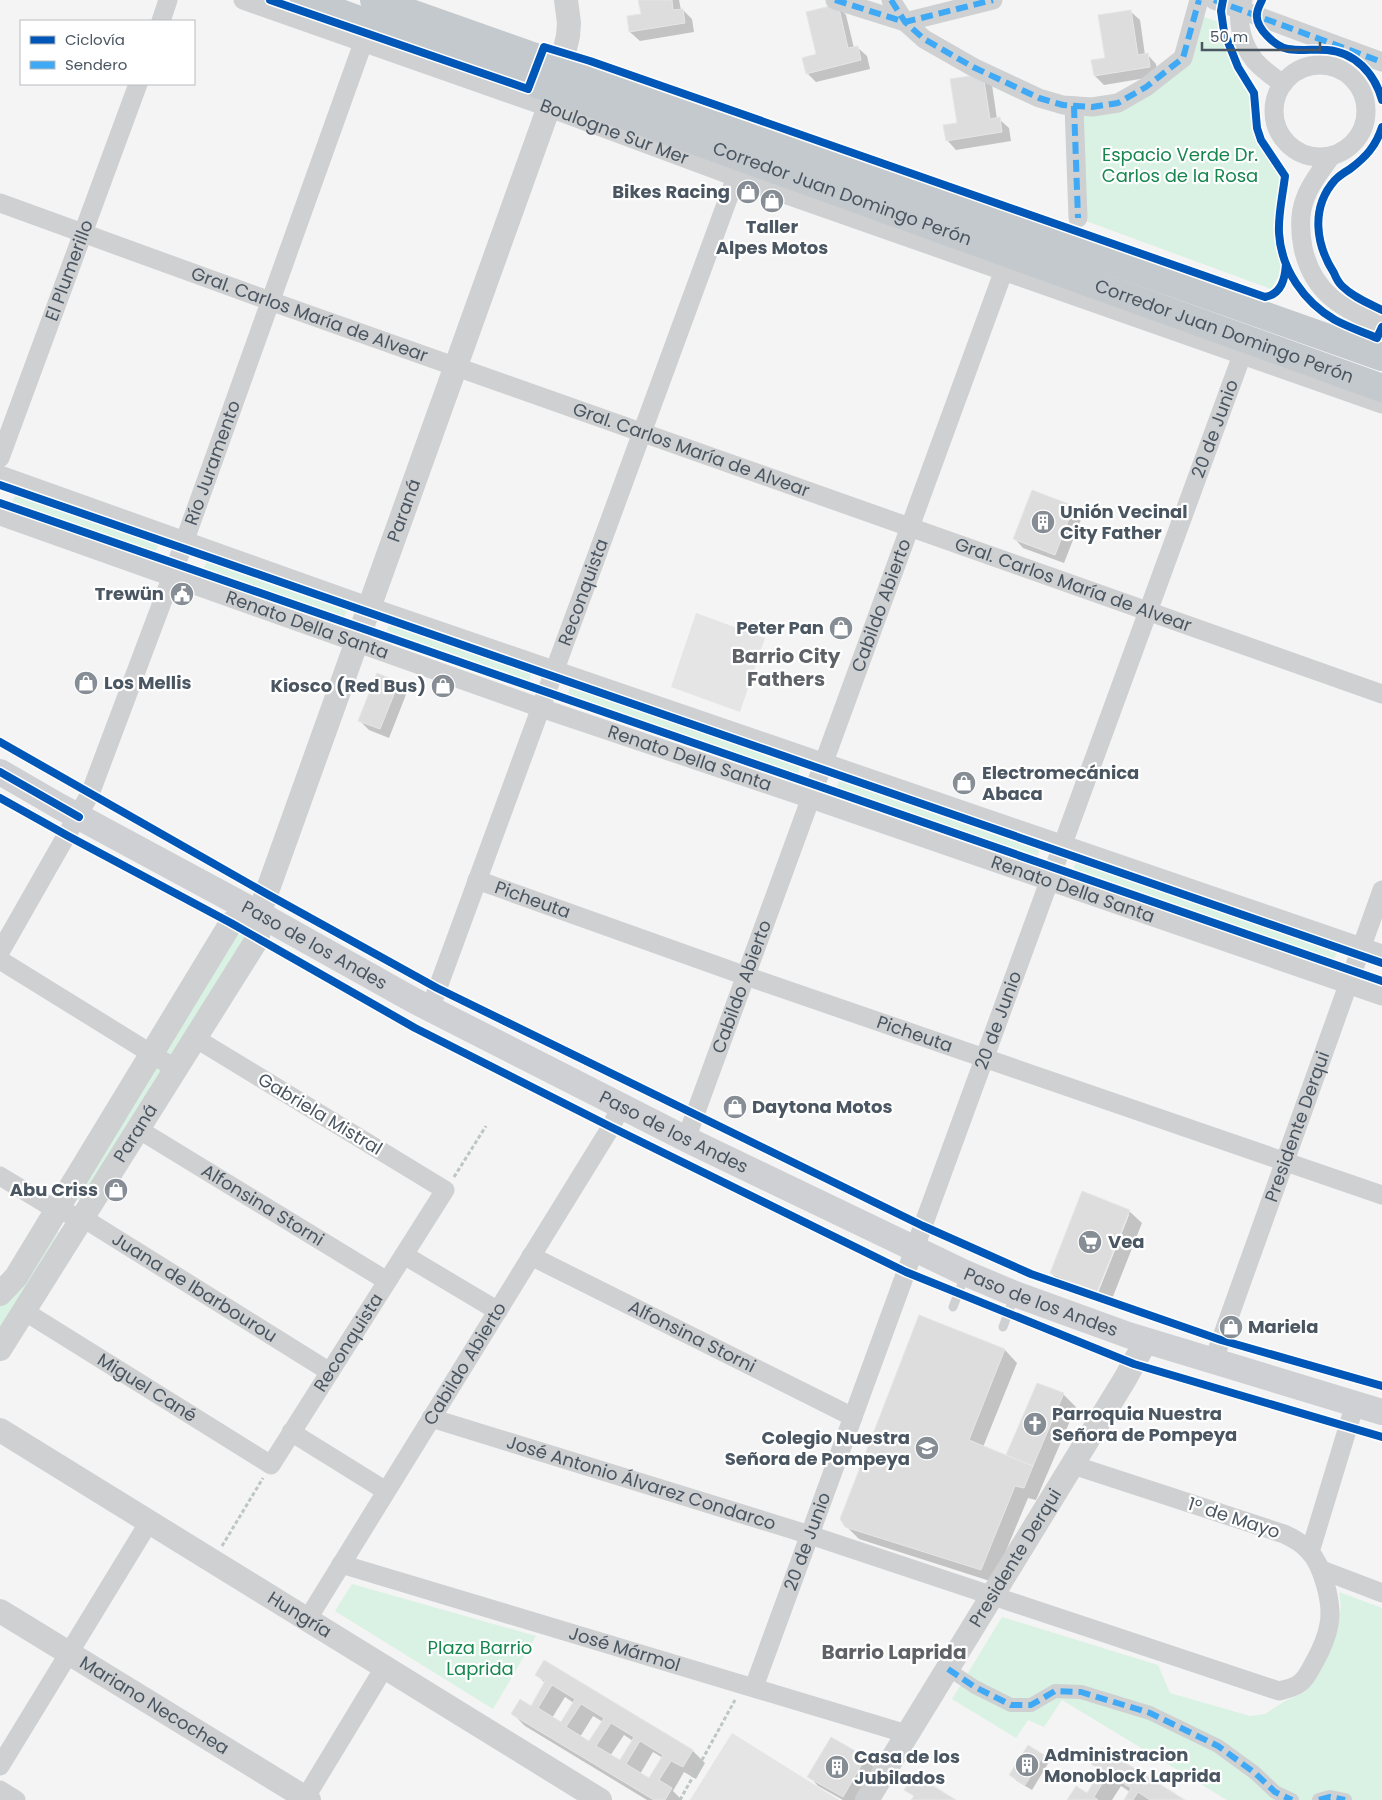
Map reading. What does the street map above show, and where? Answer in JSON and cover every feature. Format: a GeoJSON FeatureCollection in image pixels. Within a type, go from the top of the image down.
{"type":"FeatureCollection","features":[{"type":"Feature","properties":{"kind":"highway","name":"Corredor Juan Domingo Perón"},"geometry":{"type":"LineString","coordinates":[[304,0],[555,88],[1382,388]]}},
{"type":"Feature","properties":{"kind":"highway","name":"Corredor Juan Domingo Perón"},"geometry":{"type":"LineString","coordinates":[[374,0],[555,88],[1382,356]]}},
{"type":"Feature","properties":{"kind":"main road","name":"Paso de los Andes"},"geometry":{"type":"LineString","coordinates":[[0,772],[430,1009],[686,1139],[914,1249],[1015,1294],[1146,1341],[1382,1412]]}},
{"type":"Feature","properties":{"kind":"street"},"geometry":{"type":"LineString","coordinates":[[160,20],[168,0]]}},
{"type":"Feature","properties":{"kind":"street","name":"Boulogne Sur Mer"},"geometry":{"type":"LineString","coordinates":[[243,0],[363,43],[555,88],[736,177],[1382,404]]}},
{"type":"Feature","properties":{"kind":"street"},"geometry":{"type":"LineString","coordinates":[[555,88],[569,23],[566,0]]}},
{"type":"Feature","properties":{"kind":"street"},"geometry":{"type":"LineString","coordinates":[[835,0],[905,22],[993,0]]}},
{"type":"Feature","properties":{"kind":"street"},"geometry":{"type":"LineString","coordinates":[[891,0],[905,22],[924,39],[974,67],[1039,98],[1063,105],[1092,107],[1118,104],[1146,88],[1183,58],[1199,0]]}},
{"type":"Feature","properties":{"kind":"street"},"geometry":{"type":"LineString","coordinates":[[1214,0],[1242,5],[1382,61]]}},
{"type":"Feature","properties":{"kind":"street"},"geometry":{"type":"LineString","coordinates":[[1242,5],[1239,18],[1246,46],[1254,60],[1283,84]]}},
{"type":"Feature","properties":{"kind":"street","name":"Río Juramento"},"geometry":{"type":"LineString","coordinates":[[0,952],[90,794],[172,576],[363,43]]}},
{"type":"Feature","properties":{"kind":"street"},"geometry":{"type":"LineString","coordinates":[[1322,65],[1336,68],[1350,75],[1360,86],[1366,100],[1366,116],[1363,130],[1354,143],[1342,153],[1331,156],[1312,157],[1297,152],[1285,142],[1277,129],[1274,114],[1276,98],[1283,84],[1293,74],[1307,67],[1322,65]]}},
{"type":"Feature","properties":{"kind":"street","name":"El Plumerillo"},"geometry":{"type":"LineString","coordinates":[[0,458],[138,85]]}},
{"type":"Feature","properties":{"kind":"street","name":"Paraná"},"geometry":{"type":"LineString","coordinates":[[0,1349],[258,938],[259,914],[555,88]]}},
{"type":"Feature","properties":{"kind":"street"},"geometry":{"type":"LineString","coordinates":[[1074,106],[1078,218]]}},
{"type":"Feature","properties":{"kind":"street"},"geometry":{"type":"LineString","coordinates":[[1331,156],[1309,188],[1304,200],[1300,233],[1306,260],[1315,280],[1342,307],[1382,325]]}},
{"type":"Feature","properties":{"kind":"street","name":"Reconquista"},"geometry":{"type":"LineString","coordinates":[[430,1009],[736,177]]}},
{"type":"Feature","properties":{"kind":"street","name":"Gral. Carlos María de Alvear"},"geometry":{"type":"LineString","coordinates":[[0,203],[270,301],[1149,610],[1382,694]]}},
{"type":"Feature","properties":{"kind":"street","name":"Cabildo Abierto"},"geometry":{"type":"LineString","coordinates":[[686,1139],[1004,270]]}},
{"type":"Feature","properties":{"kind":"street","name":"20 de Junio"},"geometry":{"type":"LineString","coordinates":[[754,1687],[1242,355]]}},
{"type":"Feature","properties":{"kind":"street","name":"Renato Della Santa"},"geometry":{"type":"LineString","coordinates":[[0,475],[370,607],[1382,954]]}},
{"type":"Feature","properties":{"kind":"street","name":"Renato Della Santa"},"geometry":{"type":"LineString","coordinates":[[0,516],[541,708],[811,798],[1382,996]]}},
{"type":"Feature","properties":{"kind":"street","name":"Picheuta"},"geometry":{"type":"LineString","coordinates":[[477,880],[746,976],[1382,1195]]}},
{"type":"Feature","properties":{"kind":"street","name":"Presidente Derqui"},"geometry":{"type":"LineString","coordinates":[[1213,1362],[1382,890]]}},
{"type":"Feature","properties":{"kind":"street","name":"Paraná"},"geometry":{"type":"LineString","coordinates":[[0,1294],[16,1277],[231,923],[259,914]]}},
{"type":"Feature","properties":{"kind":"street"},"geometry":{"type":"LineString","coordinates":[[0,960],[176,1069]]}},
{"type":"Feature","properties":{"kind":"street","name":"Gabriela Mistral"},"geometry":{"type":"LineString","coordinates":[[195,1038],[445,1190]]}},
{"type":"Feature","properties":{"kind":"street","name":"Cabildo Abierto"},"geometry":{"type":"LineString","coordinates":[[307,1620],[611,1127],[621,1106]]}},
{"type":"Feature","properties":{"kind":"street","name":"Alfonsina Storni"},"geometry":{"type":"LineString","coordinates":[[138,1129],[387,1281]]}},
{"type":"Feature","properties":{"kind":"street","name":"Juana de Ibarbourou"},"geometry":{"type":"LineString","coordinates":[[0,1176],[56,1210],[82,1218],[330,1372]]}},
{"type":"Feature","properties":{"kind":"street","name":"Reconquista"},"geometry":{"type":"LineString","coordinates":[[271,1465],[445,1190]]}},
{"type":"Feature","properties":{"kind":"street"},"geometry":{"type":"LineString","coordinates":[[404,1255],[498,1311]]}},
{"type":"Feature","properties":{"kind":"street","name":"Alfonsina Storni"},"geometry":{"type":"LineString","coordinates":[[532,1256],[853,1417]]}},
{"type":"Feature","properties":{"kind":"street","name":"Miguel Cané"},"geometry":{"type":"LineString","coordinates":[[24,1311],[271,1465]]}},
{"type":"Feature","properties":{"kind":"street","name":"Presidente Derqui"},"geometry":{"type":"LineString","coordinates":[[867,1800],[994,1595],[1146,1341]]}},
{"type":"Feature","properties":{"kind":"street"},"geometry":{"type":"LineString","coordinates":[[1310,1552],[1355,1404]]}},
{"type":"Feature","properties":{"kind":"street","name":"José Antonio Álvarez Condarco"},"geometry":{"type":"LineString","coordinates":[[431,1418],[810,1535],[1278,1691],[1301,1683],[1309,1673],[1325,1638],[1330,1613],[1322,1570]]}},
{"type":"Feature","properties":{"kind":"street","name":"Hungría"},"geometry":{"type":"LineString","coordinates":[[0,1430],[593,1798]]}},
{"type":"Feature","properties":{"kind":"street"},"geometry":{"type":"LineString","coordinates":[[292,1432],[386,1491]]}},
{"type":"Feature","properties":{"kind":"street","name":"1° de Mayo"},"geometry":{"type":"LineString","coordinates":[[1073,1465],[1284,1534],[1310,1552],[1322,1570]]}},
{"type":"Feature","properties":{"kind":"street"},"geometry":{"type":"LineString","coordinates":[[0,1766],[148,1522]]}},
{"type":"Feature","properties":{"kind":"street","name":"José Mármol"},"geometry":{"type":"LineString","coordinates":[[341,1564],[907,1734]]}},
{"type":"Feature","properties":{"kind":"street"},"geometry":{"type":"LineString","coordinates":[[1322,1570],[1382,1593]]}},
{"type":"Feature","properties":{"kind":"street","name":"Mariano Necochea"},"geometry":{"type":"LineString","coordinates":[[0,1611],[306,1799]]}},
{"type":"Feature","properties":{"kind":"street"},"geometry":{"type":"LineString","coordinates":[[306,1799],[384,1668]]}},
{"type":"Feature","properties":{"kind":"street"},"geometry":{"type":"LineString","coordinates":[[948,1669],[975,1687],[1011,1705],[1031,1705],[1055,1691],[1081,1692],[1150,1714],[1218,1746],[1255,1773],[1275,1792],[1292,1800]]}},
{"type":"Feature","properties":{"kind":"street"},"geometry":{"type":"LineString","coordinates":[[0,1790],[16,1800]]}},
{"type":"Feature","properties":{"kind":"street"},"geometry":{"type":"LineString","coordinates":[[1319,1800],[1330,1797],[1345,1800]]}},
{"type":"Feature","properties":{"kind":"lane"},"geometry":{"type":"LineString","coordinates":[[953,1307],[966,1273]]}},
{"type":"Feature","properties":{"kind":"lane"},"geometry":{"type":"LineString","coordinates":[[1003,1327],[1015,1294]]}},
{"type":"Feature","properties":{"kind":"path"},"geometry":{"type":"LineString","coordinates":[[445,1190],[486,1126]]}},
{"type":"Feature","properties":{"kind":"path"},"geometry":{"type":"LineString","coordinates":[[213,1561],[271,1465]]}},
{"type":"Feature","properties":{"kind":"path"},"geometry":{"type":"LineString","coordinates":[[680,1800],[741,1688],[754,1687]]}},
{"type":"Feature","properties":{"kind":"shaded area"},"geometry":{"type":"Polygon","coordinates":[[[696,613],[765,638],[740,712],[671,687],[696,613]]]}},
{"type":"Feature","properties":{"kind":"shaded area"},"geometry":{"type":"Polygon","coordinates":[[[732,1733],[839,1800],[690,1800],[732,1733]]]}},
{"type":"Feature","properties":{"kind":"green space","name":"Espacio Verde Dr. Carlos de la Rosa"},"geometry":{"type":"Polygon","coordinates":[[[1195,14],[1222,23],[1232,56],[1254,93],[1257,128],[1261,140],[1285,176],[1279,233],[1286,264],[1271,289],[1078,218],[1074,106],[1092,107],[1183,58],[1195,14]]]}},
{"type":"Feature","properties":{"kind":"green space"},"geometry":{"type":"Polygon","coordinates":[[[16,495],[158,544],[156,552],[12,502],[16,495]]]}},
{"type":"Feature","properties":{"kind":"green space"},"geometry":{"type":"Polygon","coordinates":[[[207,560],[347,610],[344,618],[204,568],[207,560]]]}},
{"type":"Feature","properties":{"kind":"green space"},"geometry":{"type":"Polygon","coordinates":[[[389,625],[531,674],[529,682],[386,633],[389,625]]]}},
{"type":"Feature","properties":{"kind":"green space"},"geometry":{"type":"Polygon","coordinates":[[[570,687],[800,767],[798,774],[568,695],[570,687]]]}},
{"type":"Feature","properties":{"kind":"green space"},"geometry":{"type":"Polygon","coordinates":[[[840,779],[1039,850],[1037,858],[837,787],[840,779]]]}},
{"type":"Feature","properties":{"kind":"green space"},"geometry":{"type":"Polygon","coordinates":[[[1076,862],[1337,952],[1334,960],[1073,870],[1076,862]]]}},
{"type":"Feature","properties":{"kind":"green space"},"geometry":{"type":"Polygon","coordinates":[[[236,930],[246,930],[248,934],[172,1056],[166,1054],[165,1047],[236,930]]]}},
{"type":"Feature","properties":{"kind":"green space"},"geometry":{"type":"Polygon","coordinates":[[[154,1066],[163,1071],[81,1202],[76,1198],[154,1066]]]}},
{"type":"Feature","properties":{"kind":"green space"},"geometry":{"type":"Polygon","coordinates":[[[57,1231],[59,1232],[0,1337],[0,1306],[18,1287],[57,1231]]]}},
{"type":"Feature","properties":{"kind":"green space","name":"Plaza Barrio Laprida"},"geometry":{"type":"Polygon","coordinates":[[[352,1584],[536,1636],[493,1709],[335,1611],[352,1584]]]}},
{"type":"Feature","properties":{"kind":"green space"},"geometry":{"type":"Polygon","coordinates":[[[1339,1592],[1382,1608],[1382,1800],[1227,1800],[1062,1700],[1044,1727],[1028,1720],[1016,1738],[952,1699],[1002,1617],[1158,1665],[1170,1693],[1250,1716],[1265,1714],[1285,1701],[1305,1692],[1317,1677],[1328,1656],[1338,1620],[1341,1607],[1339,1592]]]}},
{"type":"Feature","properties":{"kind":"building"},"geometry":{"type":"Polygon","coordinates":[[[638,0],[672,0],[673,10],[683,9],[685,23],[629,32],[627,16],[641,14],[638,0]]]}},
{"type":"Feature","properties":{"kind":"building"},"geometry":{"type":"Polygon","coordinates":[[[838,4],[848,48],[858,46],[861,60],[806,74],[802,58],[816,54],[806,12],[838,4]]]}},
{"type":"Feature","properties":{"kind":"building"},"geometry":{"type":"Polygon","coordinates":[[[1131,10],[1138,55],[1148,53],[1150,67],[1094,76],[1091,60],[1105,58],[1098,15],[1131,10]]]}},
{"type":"Feature","properties":{"kind":"building"},"geometry":{"type":"Polygon","coordinates":[[[983,74],[990,119],[1000,117],[1002,132],[946,141],[943,125],[957,123],[950,79],[983,74]]]}},
{"type":"Feature","properties":{"kind":"building","name":"Unión Vecinal City Father"},"geometry":{"type":"Polygon","coordinates":[[[1032,490],[1074,506],[1055,555],[1013,539],[1032,490]]]}},
{"type":"Feature","properties":{"kind":"building"},"geometry":{"type":"Polygon","coordinates":[[[377,673],[399,682],[380,729],[358,721],[377,673]]]}},
{"type":"Feature","properties":{"kind":"building","name":"Vea"},"geometry":{"type":"Polygon","coordinates":[[[1082,1191],[1130,1210],[1097,1292],[1050,1273],[1082,1191]]]}},
{"type":"Feature","properties":{"kind":"building","name":"Colegio Nuestra Señora de Pompeya"},"geometry":{"type":"Polygon","coordinates":[[[919,1315],[1005,1349],[969,1440],[1033,1466],[1024,1488],[1015,1486],[981,1570],[845,1527],[840,1519],[919,1315]]]}},
{"type":"Feature","properties":{"kind":"building","name":"Parroquia Nuestra Señora de Pompeya"},"geometry":{"type":"Polygon","coordinates":[[[1037,1383],[1064,1393],[1033,1466],[1006,1455],[1037,1383]]]}},
{"type":"Feature","properties":{"kind":"building"},"geometry":{"type":"Polygon","coordinates":[[[544,1660],[693,1750],[683,1767],[671,1761],[659,1780],[672,1788],[665,1800],[654,1800],[511,1714],[520,1699],[531,1706],[545,1681],[535,1675],[544,1660]],[[552,1685],[538,1708],[561,1722],[575,1699],[552,1685]],[[581,1704],[566,1727],[589,1741],[604,1718],[581,1704]],[[611,1723],[596,1746],[620,1760],[634,1737],[611,1723]],[[640,1741],[626,1764],[649,1778],[663,1755],[640,1741]]]}},
{"type":"Feature","properties":{"kind":"building","name":"Casa de los Jubilados"},"geometry":{"type":"Polygon","coordinates":[[[831,1737],[866,1757],[843,1797],[807,1777],[831,1737]]]}},
{"type":"Feature","properties":{"kind":"building","name":"Administracion Monoblock Laprida"},"geometry":{"type":"Polygon","coordinates":[[[1028,1745],[1044,1755],[1025,1785],[1009,1775],[1028,1745]]]}},
{"type":"Feature","properties":{"kind":"building"},"geometry":{"type":"Polygon","coordinates":[[[1102,1748],[1185,1800],[1150,1800],[1138,1792],[1133,1800],[1124,1800],[1131,1788],[1108,1774],[1094,1797],[1098,1800],[1067,1800],[1076,1786],[1087,1793],[1101,1770],[1091,1764],[1102,1748]]]}},
{"type":"Feature","properties":{"kind":"building"},"geometry":{"type":"Polygon","coordinates":[[[914,1774],[956,1800],[911,1800],[914,1796],[904,1790],[914,1774]]]}},
{"type":"Feature","properties":{"kind":"marked path"},"geometry":{"type":"LineString","coordinates":[[835,0],[905,22],[993,0]]}},
{"type":"Feature","properties":{"kind":"marked path"},"geometry":{"type":"LineString","coordinates":[[891,0],[905,22],[924,39],[973,67],[1039,98],[1063,105],[1092,107],[1118,103],[1146,87],[1183,58],[1199,0]]}},
{"type":"Feature","properties":{"kind":"marked path"},"geometry":{"type":"LineString","coordinates":[[1214,0],[1382,62]]}},
{"type":"Feature","properties":{"kind":"marked path"},"geometry":{"type":"LineString","coordinates":[[1074,106],[1078,218]]}},
{"type":"Feature","properties":{"kind":"marked path"},"geometry":{"type":"LineString","coordinates":[[948,1669],[975,1687],[1011,1705],[1031,1705],[1055,1691],[1081,1692],[1150,1713],[1218,1746],[1255,1773],[1275,1792],[1292,1800]]}},
{"type":"Feature","properties":{"kind":"marked path"},"geometry":{"type":"LineString","coordinates":[[1319,1800],[1330,1797],[1345,1800]]}},
{"type":"Feature","properties":{"kind":"cycle path"},"geometry":{"type":"LineString","coordinates":[[270,0],[528,89],[544,47],[590,61],[1265,297],[1279,289],[1285,275],[1286,264]]}},
{"type":"Feature","properties":{"kind":"cycle path"},"geometry":{"type":"LineString","coordinates":[[1223,0],[1221,11],[1224,32],[1238,67],[1254,93],[1257,128],[1261,140],[1285,176],[1279,233],[1284,259],[1289,272],[1313,304],[1335,320],[1377,338],[1382,327]]}},
{"type":"Feature","properties":{"kind":"cycle path"},"geometry":{"type":"LineString","coordinates":[[1262,0],[1257,19],[1263,31],[1272,41],[1288,49],[1327,50],[1346,55],[1355,60],[1369,73],[1379,90],[1382,100]]}},
{"type":"Feature","properties":{"kind":"cycle path"},"geometry":{"type":"LineString","coordinates":[[1382,127],[1370,151],[1356,165],[1337,179],[1327,191],[1322,202],[1318,227],[1323,251],[1340,283],[1356,297],[1382,310]]}},
{"type":"Feature","properties":{"kind":"cycle path"},"geometry":{"type":"LineString","coordinates":[[0,485],[1382,963]]}},
{"type":"Feature","properties":{"kind":"cycle path"},"geometry":{"type":"LineString","coordinates":[[0,503],[1382,981]]}},
{"type":"Feature","properties":{"kind":"cycle path"},"geometry":{"type":"LineString","coordinates":[[0,742],[437,988],[923,1226],[1031,1274],[1221,1340],[1382,1386]]}},
{"type":"Feature","properties":{"kind":"cycle path"},"geometry":{"type":"LineString","coordinates":[[0,772],[79,817]]}},
{"type":"Feature","properties":{"kind":"cycle path"},"geometry":{"type":"LineString","coordinates":[[0,798],[231,923],[415,1028],[906,1272],[1134,1364],[1382,1437]]}},
{"type":"Feature","properties":{"kind":"place","name":"Bikes Racing"},"geometry":{"type":"Point","coordinates":[748,192]}},
{"type":"Feature","properties":{"kind":"place","name":"Taller Alpes Motos"},"geometry":{"type":"Point","coordinates":[772,201]}},
{"type":"Feature","properties":{"kind":"place","name":"Unión Vecinal City Father"},"geometry":{"type":"Point","coordinates":[1043,522]}},
{"type":"Feature","properties":{"kind":"place","name":"Trewün"},"geometry":{"type":"Point","coordinates":[182,594]}},
{"type":"Feature","properties":{"kind":"place","name":"Peter Pan"},"geometry":{"type":"Point","coordinates":[841,628]}},
{"type":"Feature","properties":{"kind":"place","name":"Los Mellis"},"geometry":{"type":"Point","coordinates":[86,683]}},
{"type":"Feature","properties":{"kind":"place","name":"Kiosco (Red Bus)"},"geometry":{"type":"Point","coordinates":[443,686]}},
{"type":"Feature","properties":{"kind":"place","name":"Electromecánica Abaca"},"geometry":{"type":"Point","coordinates":[964,783]}},
{"type":"Feature","properties":{"kind":"place","name":"Daytona Motos"},"geometry":{"type":"Point","coordinates":[735,1107]}},
{"type":"Feature","properties":{"kind":"place","name":"Abu Criss"},"geometry":{"type":"Point","coordinates":[116,1190]}},
{"type":"Feature","properties":{"kind":"place","name":"Vea"},"geometry":{"type":"Point","coordinates":[1090,1242]}},
{"type":"Feature","properties":{"kind":"place","name":"Mariela"},"geometry":{"type":"Point","coordinates":[1231,1327]}},
{"type":"Feature","properties":{"kind":"place","name":"Parroquia Nuestra Señora de Pompeya"},"geometry":{"type":"Point","coordinates":[1035,1424]}},
{"type":"Feature","properties":{"kind":"place","name":"Colegio Nuestra Señora de Pompeya"},"geometry":{"type":"Point","coordinates":[927,1448]}},
{"type":"Feature","properties":{"kind":"place","name":"Administracion Monoblock Laprida"},"geometry":{"type":"Point","coordinates":[1027,1765]}},
{"type":"Feature","properties":{"kind":"place","name":"Casa de los Jubilados"},"geometry":{"type":"Point","coordinates":[837,1767]}},
{"type":"Feature","properties":{"kind":"district","name":"Barrio City Fathers"},"geometry":{"type":"Point","coordinates":[786,668]}},
{"type":"Feature","properties":{"kind":"district","name":"Barrio Laprida"},"geometry":{"type":"Point","coordinates":[894,1652]}}]}
